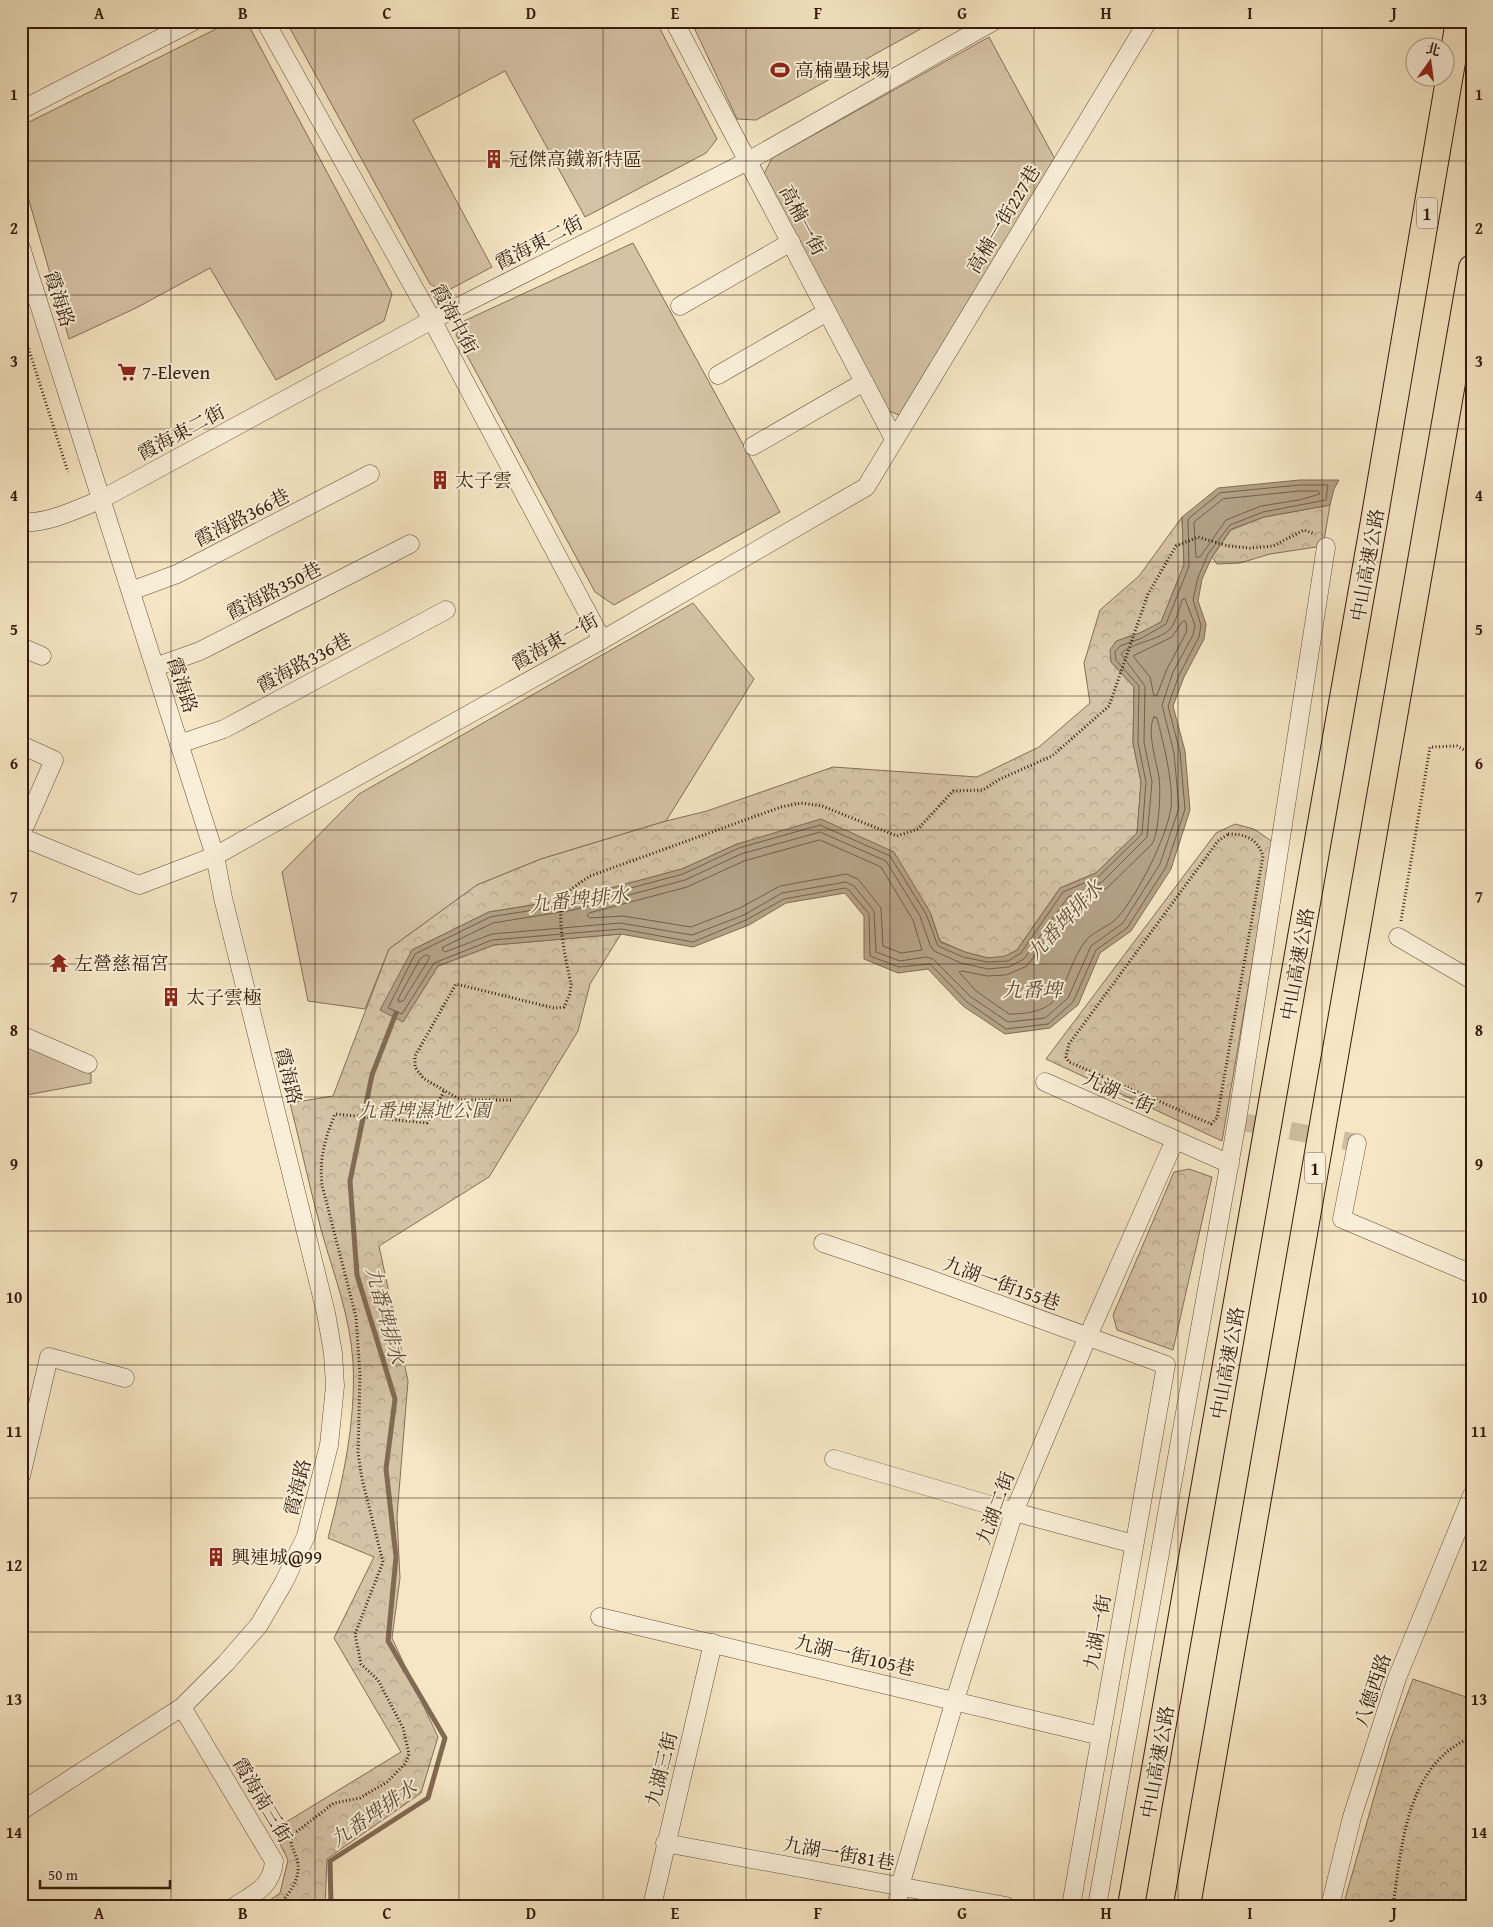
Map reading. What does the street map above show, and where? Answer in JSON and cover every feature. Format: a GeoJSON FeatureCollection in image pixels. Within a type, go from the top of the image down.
{"type":"FeatureCollection","features":[{"type":"Feature","properties":{"kind":"highway","name":"中山高速公路"},"geometry":{"type":"LineString","coordinates":[[1131,1906],[1374,521],[1459,21]]}},
{"type":"Feature","properties":{"kind":"highway","name":"1"},"geometry":{"type":"LineString","coordinates":[[1187,1906],[1472,268]]}},
{"type":"Feature","properties":{"kind":"street"},"geometry":{"type":"LineString","coordinates":[[21,110],[194,21]]}},
{"type":"Feature","properties":{"kind":"street","name":"霞海中街"},"geometry":{"type":"LineString","coordinates":[[265,21],[432,320],[602,640]]}},
{"type":"Feature","properties":{"kind":"street","name":"高楠一街"},"geometry":{"type":"LineString","coordinates":[[674,21],[894,439]]}},
{"type":"Feature","properties":{"kind":"street","name":"霞海東二街"},"geometry":{"type":"LineString","coordinates":[[21,522],[31,522],[64,514],[102,499],[432,320],[748,160],[994,21]]}},
{"type":"Feature","properties":{"kind":"street","name":"高楠一街227巷"},"geometry":{"type":"LineString","coordinates":[[894,439],[1148,21]]}},
{"type":"Feature","properties":{"kind":"street"},"geometry":{"type":"LineString","coordinates":[[680,306],[791,242]]}},
{"type":"Feature","properties":{"kind":"street","name":"霞海路"},"geometry":{"type":"LineString","coordinates":[[21,248],[215,856],[223,898],[326,1313],[333,1353],[335,1386],[329,1445],[306,1536],[284,1582],[259,1625],[226,1663],[182,1707],[21,1811]]}},
{"type":"Feature","properties":{"kind":"street"},"geometry":{"type":"LineString","coordinates":[[718,375],[827,312]]}},
{"type":"Feature","properties":{"kind":"street"},"geometry":{"type":"LineString","coordinates":[[753,446],[864,382]]}},
{"type":"Feature","properties":{"kind":"street","name":"霞海東一街"},"geometry":{"type":"LineString","coordinates":[[21,836],[139,885],[215,856],[602,640],[866,488],[894,439]]}},
{"type":"Feature","properties":{"kind":"street","name":"霞海路366巷"},"geometry":{"type":"LineString","coordinates":[[131,591],[177,574],[370,474]]}},
{"type":"Feature","properties":{"kind":"street","name":"霞海路350巷"},"geometry":{"type":"LineString","coordinates":[[155,667],[200,651],[410,544]]}},
{"type":"Feature","properties":{"kind":"street"},"geometry":{"type":"LineString","coordinates":[[1096,1906],[1230,1164],[1326,548]]}},
{"type":"Feature","properties":{"kind":"street","name":"霞海路336巷"},"geometry":{"type":"LineString","coordinates":[[179,744],[224,729],[446,610]]}},
{"type":"Feature","properties":{"kind":"street"},"geometry":{"type":"LineString","coordinates":[[21,647],[42,656]]}},
{"type":"Feature","properties":{"kind":"street"},"geometry":{"type":"LineString","coordinates":[[21,745],[54,760],[21,836]]}},
{"type":"Feature","properties":{"kind":"street"},"geometry":{"type":"LineString","coordinates":[[1398,937],[1472,980]]}},
{"type":"Feature","properties":{"kind":"street"},"geometry":{"type":"LineString","coordinates":[[21,1035],[88,1064]]}},
{"type":"Feature","properties":{"kind":"street","name":"九湖二街"},"geometry":{"type":"LineString","coordinates":[[1046,1082],[1230,1164]]}},
{"type":"Feature","properties":{"kind":"street","name":"九湖二街"},"geometry":{"type":"LineString","coordinates":[[897,1906],[900,1886],[955,1700],[1014,1512],[1088,1336],[1175,1140]]}},
{"type":"Feature","properties":{"kind":"street"},"geometry":{"type":"LineString","coordinates":[[1357,1143],[1342,1220],[1472,1274]]}},
{"type":"Feature","properties":{"kind":"street","name":"九湖一街155巷"},"geometry":{"type":"LineString","coordinates":[[823,1244],[924,1277],[1166,1365]]}},
{"type":"Feature","properties":{"kind":"street"},"geometry":{"type":"LineString","coordinates":[[21,1476],[49,1357],[125,1378]]}},
{"type":"Feature","properties":{"kind":"street","name":"九湖一街"},"geometry":{"type":"LineString","coordinates":[[1071,1906],[1166,1365]]}},
{"type":"Feature","properties":{"kind":"street"},"geometry":{"type":"LineString","coordinates":[[834,1459],[1014,1512],[1134,1544]]}},
{"type":"Feature","properties":{"kind":"street","name":"八德西路"},"geometry":{"type":"LineString","coordinates":[[1330,1906],[1352,1817],[1397,1678],[1472,1495]]}},
{"type":"Feature","properties":{"kind":"street","name":"九湖一街105巷"},"geometry":{"type":"LineString","coordinates":[[600,1617],[1101,1736]]}},
{"type":"Feature","properties":{"kind":"street","name":"九湖三街"},"geometry":{"type":"LineString","coordinates":[[652,1906],[665,1843],[713,1643]]}},
{"type":"Feature","properties":{"kind":"street","name":"霞海南三街"},"geometry":{"type":"LineString","coordinates":[[182,1707],[274,1862],[273,1874],[266,1886],[235,1906]]}},
{"type":"Feature","properties":{"kind":"street","name":"九湖一街81巷"},"geometry":{"type":"LineString","coordinates":[[665,1843],[1006,1906]]}},
{"type":"Feature","properties":{"kind":"path"},"geometry":{"type":"LineString","coordinates":[[21,325],[68,472]]}},
{"type":"Feature","properties":{"kind":"path"},"geometry":{"type":"LineString","coordinates":[[511,1100],[461,1100],[423,1078],[415,1067],[415,1056],[456,984],[554,1008],[564,1007],[570,994],[571,984],[560,922],[564,896],[590,876],[781,807],[801,803],[822,806],[897,836],[918,829],[953,791],[982,790],[1000,779],[1052,756],[1109,706],[1141,614],[1156,578],[1176,546],[1198,538],[1228,546],[1250,548],[1273,546],[1304,530],[1322,538],[1326,548]]}},
{"type":"Feature","properties":{"kind":"path"},"geometry":{"type":"LineString","coordinates":[[1398,937],[1430,747],[1457,746],[1472,754]]}},
{"type":"Feature","properties":{"kind":"path"},"geometry":{"type":"LineString","coordinates":[[1228,834],[1241,834],[1259,844],[1263,856],[1217,1118],[1210,1124],[1161,1104],[1069,1062],[1066,1057],[1066,1050],[1218,840],[1228,834]]}},
{"type":"Feature","properties":{"kind":"path"},"geometry":{"type":"LineString","coordinates":[[278,1906],[288,1895],[296,1881],[298,1861],[290,1842],[290,1836],[334,1803],[360,1798],[387,1782],[404,1764],[409,1754],[403,1728],[378,1680],[361,1664],[356,1644],[355,1634],[383,1562],[362,1479],[358,1453],[360,1375],[356,1318],[322,1185],[320,1166],[324,1142],[335,1114],[427,1123],[444,1091]]}},
{"type":"Feature","properties":{"kind":"path"},"geometry":{"type":"LineString","coordinates":[[1394,1906],[1409,1819],[1422,1780],[1432,1764],[1446,1751],[1472,1737]]}},
{"type":"Feature","properties":{"kind":"green space"},"geometry":{"type":"Polygon","coordinates":[[[232,21],[249,26],[392,294],[384,321],[276,380],[210,268],[136,308],[69,339],[21,173],[21,126],[232,21]]]}},
{"type":"Feature","properties":{"kind":"green space"},"geometry":{"type":"Polygon","coordinates":[[[286,21],[656,21],[717,139],[706,153],[585,217],[505,71],[413,120],[492,267],[445,292],[430,284],[286,21]]]}},
{"type":"Feature","properties":{"kind":"green space","name":"高楠壘球場"},"geometry":{"type":"Polygon","coordinates":[[[691,21],[935,21],[756,120],[737,119],[691,21]]]}},
{"type":"Feature","properties":{"kind":"green space"},"geometry":{"type":"Polygon","coordinates":[[[989,37],[1055,159],[899,415],[889,411],[763,176],[772,158],[989,37]]]}},
{"type":"Feature","properties":{"kind":"green space"},"geometry":{"type":"Polygon","coordinates":[[[633,243],[780,512],[614,605],[595,592],[456,335],[464,321],[633,243]]]}},
{"type":"Feature","properties":{"kind":"green space"},"geometry":{"type":"Polygon","coordinates":[[[1330,505],[1323,546],[1270,554],[1240,563],[1217,564],[1212,557],[1231,530],[1264,517],[1330,505]]]}},
{"type":"Feature","properties":{"kind":"green space","name":"九番埤濕地公園"},"geometry":{"type":"Polygon","coordinates":[[[1182,517],[1184,565],[1161,622],[1140,633],[1117,641],[1111,662],[1134,687],[1133,743],[1141,782],[1137,833],[1096,873],[1060,888],[1017,950],[1005,957],[988,958],[965,952],[940,941],[930,912],[737,844],[682,869],[570,899],[489,912],[412,950],[403,1021],[438,966],[494,945],[621,934],[590,984],[578,1031],[489,1177],[379,1246],[408,1381],[397,1516],[400,1578],[392,1638],[438,1737],[421,1793],[327,1859],[325,1906],[261,1906],[280,1893],[288,1860],[273,1830],[401,1752],[334,1638],[374,1557],[328,1538],[347,1451],[352,1407],[353,1362],[349,1328],[318,1217],[290,1103],[333,1096],[389,949],[477,885],[541,859],[666,821],[707,811],[833,767],[977,777],[1039,747],[1090,703],[1084,663],[1100,610],[1139,576],[1182,517]]]}},
{"type":"Feature","properties":{"kind":"green space"},"geometry":{"type":"Polygon","coordinates":[[[693,603],[754,679],[666,821],[541,859],[477,885],[389,949],[365,1009],[308,1001],[282,872],[359,794],[693,603]]]}},
{"type":"Feature","properties":{"kind":"green space"},"geometry":{"type":"Polygon","coordinates":[[[1235,824],[1254,829],[1273,842],[1222,1141],[1046,1059],[1216,833],[1235,824]]]}},
{"type":"Feature","properties":{"kind":"green space"},"geometry":{"type":"Polygon","coordinates":[[[21,1044],[91,1074],[91,1083],[21,1096],[21,1044]]]}},
{"type":"Feature","properties":{"kind":"green space"},"geometry":{"type":"Polygon","coordinates":[[[1189,1169],[1212,1177],[1173,1350],[1117,1330],[1113,1315],[1174,1172],[1189,1169]]]}},
{"type":"Feature","properties":{"kind":"green space"},"geometry":{"type":"Polygon","coordinates":[[[1413,1679],[1472,1699],[1472,1906],[1343,1906],[1391,1738],[1413,1679]]]}},
{"type":"Feature","properties":{"kind":"water","name":"九番埤"},"geometry":{"type":"Polygon","coordinates":[[[1300,480],[1339,480],[1334,489],[1330,505],[1264,517],[1231,529],[1212,557],[1202,579],[1198,601],[1206,624],[1204,639],[1184,677],[1173,706],[1185,751],[1190,810],[1171,869],[1131,931],[1100,953],[1078,1005],[1050,1028],[1005,1034],[963,1006],[928,969],[898,973],[864,959],[864,916],[845,893],[786,903],[749,925],[693,947],[621,934],[494,945],[438,966],[403,1022],[380,1010],[412,950],[489,912],[570,899],[682,869],[737,844],[821,819],[894,852],[930,912],[940,942],[965,952],[988,958],[1005,956],[1017,950],[1060,888],[1096,873],[1137,833],[1141,782],[1133,743],[1134,687],[1111,662],[1110,650],[1116,641],[1140,633],[1161,622],[1184,565],[1182,517],[1218,488],[1300,480]]]}},
{"type":"Feature","properties":{"kind":"waterway","name":"九番埤排水"},"geometry":{"type":"LineString","coordinates":[[331,1906],[330,1861],[428,1798],[445,1738],[388,1641],[396,1557],[386,1469],[395,1399],[357,1275],[350,1181],[372,1075],[396,1013]]}},
{"type":"Feature","properties":{"kind":"tunnel"},"geometry":{"type":"LineString","coordinates":[[1237,1121],[1357,1143]]}},
{"type":"Feature","properties":{"kind":"place","name":"高楠壘球場"},"geometry":{"type":"Point","coordinates":[780,70]}},
{"type":"Feature","properties":{"kind":"place","name":"冠傑高鐵新特區"},"geometry":{"type":"Point","coordinates":[494,159]}},
{"type":"Feature","properties":{"kind":"place","name":"7-Eleven"},"geometry":{"type":"Point","coordinates":[127,372]}},
{"type":"Feature","properties":{"kind":"place","name":"太子雲"},"geometry":{"type":"Point","coordinates":[440,480]}},
{"type":"Feature","properties":{"kind":"place","name":"左營慈福宮"},"geometry":{"type":"Point","coordinates":[59,963]}},
{"type":"Feature","properties":{"kind":"place","name":"太子雲極"},"geometry":{"type":"Point","coordinates":[171,997]}},
{"type":"Feature","properties":{"kind":"place","name":"興連城@99"},"geometry":{"type":"Point","coordinates":[216,1557]}}]}
